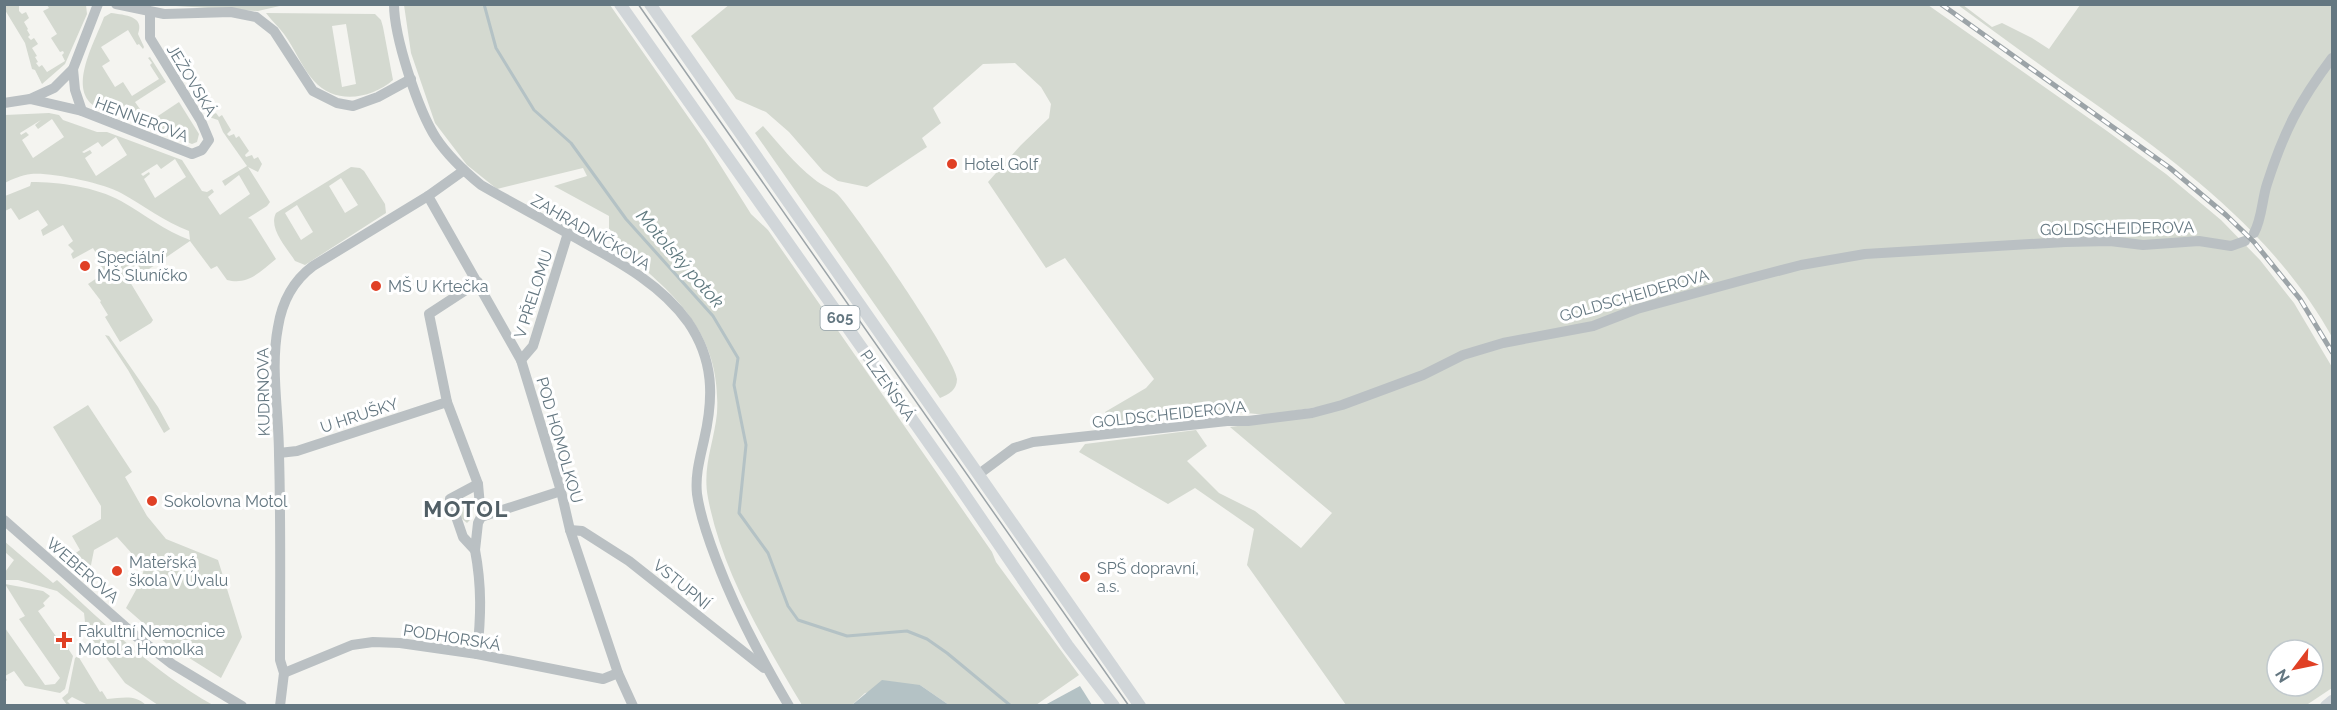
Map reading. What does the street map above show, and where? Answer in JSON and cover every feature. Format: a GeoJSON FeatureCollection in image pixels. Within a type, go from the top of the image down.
{"type":"FeatureCollection","features":[{"type":"Feature","properties":{"kind":"main road","name":"PLZEŇSKÁ"},"geometry":{"type":"LineString","coordinates":[[620,4],[952,476],[1068,646],[1114,705]]}},
{"type":"Feature","properties":{"kind":"main road","name":"PLZEŇSKÁ"},"geometry":{"type":"LineString","coordinates":[[650,4],[1140,705]]}},
{"type":"Feature","properties":{"kind":"main road"},"geometry":{"type":"LineString","coordinates":[[2326,705],[2332,701]]}},
{"type":"Feature","properties":{"kind":"street"},"geometry":{"type":"LineString","coordinates":[[30,99],[54,88],[73,69],[98,4]]}},
{"type":"Feature","properties":{"kind":"street"},"geometry":{"type":"LineString","coordinates":[[116,4],[150,12],[182,15],[229,12],[256,17],[274,31],[313,91],[337,103],[353,106],[378,97],[411,79]]}},
{"type":"Feature","properties":{"kind":"street","name":"ZAHRADNÍČKOVA"},"geometry":{"type":"LineString","coordinates":[[394,4],[404,58],[433,133],[463,171],[481,185],[630,268],[672,304],[688,322],[696,336],[708,365],[711,387],[709,418],[698,468],[699,504],[720,572],[752,643],[789,705]]}},
{"type":"Feature","properties":{"kind":"street","name":"JEŽOVSKÁ"},"geometry":{"type":"LineString","coordinates":[[150,12],[150,38],[201,121],[209,141],[202,150],[192,154]]}},
{"type":"Feature","properties":{"kind":"street"},"geometry":{"type":"LineString","coordinates":[[2254,233],[2263,194],[2282,138],[2298,106],[2332,58]]}},
{"type":"Feature","properties":{"kind":"street","name":"HENNEROVA"},"geometry":{"type":"LineString","coordinates":[[73,69],[75,90],[81,111]]}},
{"type":"Feature","properties":{"kind":"street","name":"HENNEROVA"},"geometry":{"type":"LineString","coordinates":[[4,103],[30,99],[81,111],[192,154]]}},
{"type":"Feature","properties":{"kind":"street","name":"KUDRNOVA"},"geometry":{"type":"LineString","coordinates":[[280,705],[284,673],[280,660],[279,453],[274,369],[278,327],[285,297],[301,275],[313,266],[428,196],[463,171]]}},
{"type":"Feature","properties":{"kind":"street","name":"POD HOMOLKOU"},"geometry":{"type":"LineString","coordinates":[[428,196],[521,360],[561,491],[570,530],[618,673],[633,705]]}},
{"type":"Feature","properties":{"kind":"street","name":"V PŘELOMU"},"geometry":{"type":"LineString","coordinates":[[521,360],[533,346],[568,233]]}},
{"type":"Feature","properties":{"kind":"street","name":"GOLDSCHEIDEROVA"},"geometry":{"type":"LineString","coordinates":[[979,474],[1014,448],[1033,442],[1312,413],[1362,399],[1423,375],[1463,355],[1503,343],[1593,326],[1637,309],[1822,261],[1890,251],[2065,242],[2110,241],[2143,245],[2199,241],[2231,246],[2245,241]]}},
{"type":"Feature","properties":{"kind":"street"},"geometry":{"type":"LineString","coordinates":[[477,654],[482,612],[480,576],[475,550],[478,523],[481,517],[478,484],[447,402],[429,314],[478,282]]}},
{"type":"Feature","properties":{"kind":"street","name":"U HRUŠKY"},"geometry":{"type":"LineString","coordinates":[[279,453],[297,451],[447,402]]}},
{"type":"Feature","properties":{"kind":"street"},"geometry":{"type":"LineString","coordinates":[[475,550],[463,537],[450,499],[478,484]]}},
{"type":"Feature","properties":{"kind":"street"},"geometry":{"type":"LineString","coordinates":[[481,517],[561,491]]}},
{"type":"Feature","properties":{"kind":"street","name":"WEBEROVA"},"geometry":{"type":"LineString","coordinates":[[4,520],[137,637],[172,664],[242,705]]}},
{"type":"Feature","properties":{"kind":"street","name":"VSTUPNÍ"},"geometry":{"type":"LineString","coordinates":[[570,530],[582,531],[629,561],[769,672]]}},
{"type":"Feature","properties":{"kind":"street","name":"PODHORSKÁ"},"geometry":{"type":"LineString","coordinates":[[284,673],[352,645],[373,642],[400,643],[477,654],[603,679],[618,673]]}},
{"type":"Feature","properties":{"kind":"shaded area"},"geometry":{"type":"Polygon","coordinates":[[[5,4],[19,5],[19,11],[22,14],[26,12],[29,18],[24,22],[30,35],[28,37],[31,40],[34,38],[38,44],[32,48],[37,56],[35,57],[38,62],[36,63],[39,67],[42,65],[47,72],[65,61],[63,51],[60,52],[51,38],[57,34],[43,11],[49,8],[47,5],[86,5],[87,14],[65,64],[42,84],[35,70],[32,69],[25,43],[5,10],[5,4]]]}},
{"type":"Feature","properties":{"kind":"shaded area"},"geometry":{"type":"Polygon","coordinates":[[[730,4],[1928,5],[2166,174],[2221,220],[2260,260],[2294,303],[2332,367],[2332,688],[2325,693],[2325,638],[2265,638],[2265,698],[2317,698],[2305,706],[1346,705],[1247,565],[1254,529],[1195,488],[1168,504],[1079,452],[1085,444],[1196,430],[1207,446],[1187,461],[1219,493],[1255,511],[1301,548],[1332,513],[1230,427],[1313,416],[1331,405],[1267,415],[1215,410],[1114,423],[1105,412],[1146,388],[1154,379],[1065,258],[1046,268],[988,182],[1049,118],[1051,104],[1041,87],[1015,63],[983,64],[933,108],[941,123],[922,138],[927,147],[867,187],[838,181],[823,171],[789,132],[766,112],[736,99],[691,36],[730,4]]]}},
{"type":"Feature","properties":{"kind":"shaded area"},"geometry":{"type":"Polygon","coordinates":[[[160,5],[284,5],[258,11],[160,5]]]}},
{"type":"Feature","properties":{"kind":"shaded area"},"geometry":{"type":"Polygon","coordinates":[[[404,5],[610,5],[705,141],[751,214],[768,230],[992,552],[996,562],[1079,675],[1036,705],[949,705],[920,685],[865,693],[852,705],[802,705],[746,605],[714,526],[706,476],[716,424],[716,383],[710,356],[700,333],[687,312],[670,293],[609,239],[609,216],[554,186],[587,176],[583,168],[497,189],[467,165],[435,123],[411,53],[404,5]]]}},
{"type":"Feature","properties":{"kind":"shaded area"},"geometry":{"type":"Polygon","coordinates":[[[1958,5],[1963,5],[1992,27],[2002,23],[2049,49],[2080,5],[2332,5],[2332,337],[2309,300],[2283,266],[2225,205],[2160,151],[1958,5]]]}},
{"type":"Feature","properties":{"kind":"shaded area"},"geometry":{"type":"Polygon","coordinates":[[[111,13],[128,16],[139,23],[138,34],[144,47],[143,49],[139,44],[137,45],[128,30],[101,47],[110,61],[102,66],[115,87],[123,82],[132,96],[159,79],[150,65],[152,63],[148,58],[150,57],[166,82],[135,102],[149,122],[179,102],[199,134],[197,142],[192,144],[98,108],[88,101],[84,91],[85,66],[104,17],[111,13]]]}},
{"type":"Feature","properties":{"kind":"shaded area"},"geometry":{"type":"Polygon","coordinates":[[[266,13],[375,14],[381,20],[383,27],[393,80],[374,92],[364,95],[353,97],[332,94],[314,81],[284,34],[266,13]],[[346,24],[332,26],[342,87],[356,84],[346,24]]]}},
{"type":"Feature","properties":{"kind":"shaded area"},"geometry":{"type":"Polygon","coordinates":[[[199,92],[201,96],[204,94],[214,109],[211,112],[212,115],[216,113],[219,117],[222,115],[231,130],[227,134],[229,136],[234,134],[236,138],[239,136],[249,151],[246,157],[252,155],[254,159],[258,157],[262,164],[258,172],[248,167],[270,202],[248,218],[251,219],[276,259],[248,279],[227,280],[217,266],[211,269],[190,241],[130,282],[153,320],[120,342],[105,317],[108,315],[101,301],[88,284],[103,274],[97,268],[102,264],[93,248],[73,259],[71,254],[74,251],[68,245],[73,241],[63,225],[43,236],[41,230],[48,225],[38,210],[19,220],[11,208],[5,211],[5,196],[30,186],[31,182],[77,186],[111,196],[190,240],[189,231],[113,189],[90,182],[63,176],[31,174],[5,183],[5,115],[49,113],[59,115],[63,120],[97,132],[107,132],[182,160],[202,191],[207,192],[212,189],[214,192],[208,197],[220,215],[250,194],[239,175],[225,186],[222,181],[247,166],[223,132],[218,120],[209,117],[194,94],[199,92]],[[52,119],[38,129],[35,125],[41,120],[20,133],[21,135],[26,132],[29,135],[22,140],[33,158],[64,137],[52,119]],[[116,137],[102,147],[98,142],[82,152],[90,150],[92,153],[85,158],[96,176],[127,155],[116,137]],[[175,159],[161,169],[157,164],[141,174],[143,176],[149,172],[150,174],[144,179],[155,198],[186,177],[175,159]]]}},
{"type":"Feature","properties":{"kind":"shaded area"},"geometry":{"type":"Polygon","coordinates":[[[763,126],[807,173],[837,194],[885,259],[925,318],[952,366],[957,383],[949,393],[940,398],[755,133],[763,126]]]}},
{"type":"Feature","properties":{"kind":"shaded area"},"geometry":{"type":"Polygon","coordinates":[[[351,167],[364,171],[385,204],[386,213],[305,265],[295,261],[276,231],[274,219],[276,213],[351,167]],[[341,178],[329,186],[345,213],[358,205],[341,178]],[[297,205],[285,213],[301,240],[313,232],[297,205]]]}},
{"type":"Feature","properties":{"kind":"shaded area"},"geometry":{"type":"Polygon","coordinates":[[[105,335],[109,336],[158,407],[170,429],[164,433],[128,370],[105,335]]]}},
{"type":"Feature","properties":{"kind":"shaded area"},"geometry":{"type":"Polygon","coordinates":[[[88,405],[132,472],[125,477],[147,516],[166,539],[218,560],[242,637],[221,678],[167,644],[126,608],[142,579],[144,567],[117,537],[94,550],[89,575],[70,557],[80,550],[72,536],[101,519],[101,506],[53,427],[88,405]]]}},
{"type":"Feature","properties":{"kind":"shaded area"},"geometry":{"type":"Polygon","coordinates":[[[468,499],[474,504],[472,518],[467,523],[461,518],[458,507],[461,501],[468,499]]]}},
{"type":"Feature","properties":{"kind":"shaded area"},"geometry":{"type":"Polygon","coordinates":[[[4,541],[53,583],[57,580],[112,631],[151,663],[213,705],[158,705],[125,683],[86,631],[84,613],[57,591],[18,580],[5,580],[5,572],[14,560],[5,552],[4,541]]]}},
{"type":"Feature","properties":{"kind":"shaded area"},"geometry":{"type":"Polygon","coordinates":[[[5,584],[43,591],[50,596],[43,603],[45,606],[38,611],[73,656],[65,689],[60,693],[25,686],[14,671],[5,676],[5,628],[45,685],[55,684],[60,678],[19,619],[25,616],[5,584]]]}},
{"type":"Feature","properties":{"kind":"shaded area"},"geometry":{"type":"Polygon","coordinates":[[[78,656],[100,692],[102,691],[107,699],[133,698],[146,705],[88,705],[72,697],[67,701],[71,705],[67,705],[62,698],[68,693],[75,658],[78,656]]]}},
{"type":"Feature","properties":{"kind":"shaded area"},"geometry":{"type":"Polygon","coordinates":[[[882,680],[920,685],[949,705],[852,705],[882,680]]]}},
{"type":"Feature","properties":{"kind":"shaded area"},"geometry":{"type":"Polygon","coordinates":[[[1080,686],[1092,705],[1045,705],[1080,686]]]}},
{"type":"Feature","properties":{"kind":"waterway","name":"Motolský potok"},"geometry":{"type":"LineString","coordinates":[[484,4],[496,48],[534,110],[571,143],[626,219],[713,316],[738,358],[734,385],[746,445],[739,513],[768,553],[788,606],[798,620],[847,636],[907,631],[927,639],[1011,706]]}},
{"type":"Feature","properties":{"kind":"tram line"},"geometry":{"type":"LineString","coordinates":[[638,4],[1129,706]]}},
{"type":"Feature","properties":{"kind":"railway"},"geometry":{"type":"LineString","coordinates":[[1941,4],[2170,168],[2226,215],[2254,242],[2300,299],[2332,352]]}},
{"type":"Feature","properties":{"kind":"place","name":"Hotel Golf"},"geometry":{"type":"Point","coordinates":[952,164]}},
{"type":"Feature","properties":{"kind":"place","name":"Speciální MŠ Sluníčko"},"geometry":{"type":"Point","coordinates":[85,266]}},
{"type":"Feature","properties":{"kind":"place","name":"MŠ U Krtečka"},"geometry":{"type":"Point","coordinates":[376,286]}},
{"type":"Feature","properties":{"kind":"place","name":"Sokolovna Motol"},"geometry":{"type":"Point","coordinates":[152,501]}},
{"type":"Feature","properties":{"kind":"place","name":"Mateřská škola V Úvalu"},"geometry":{"type":"Point","coordinates":[117,571]}},
{"type":"Feature","properties":{"kind":"place","name":"SPŠ dopravní, a.s."},"geometry":{"type":"Point","coordinates":[1085,577]}},
{"type":"Feature","properties":{"kind":"place","name":"Fakultní Nemocnice Motol a Homolka"},"geometry":{"type":"Point","coordinates":[64,640]}},
{"type":"Feature","properties":{"kind":"district","name":"MOTOL"},"geometry":{"type":"Point","coordinates":[466,509]}}]}
